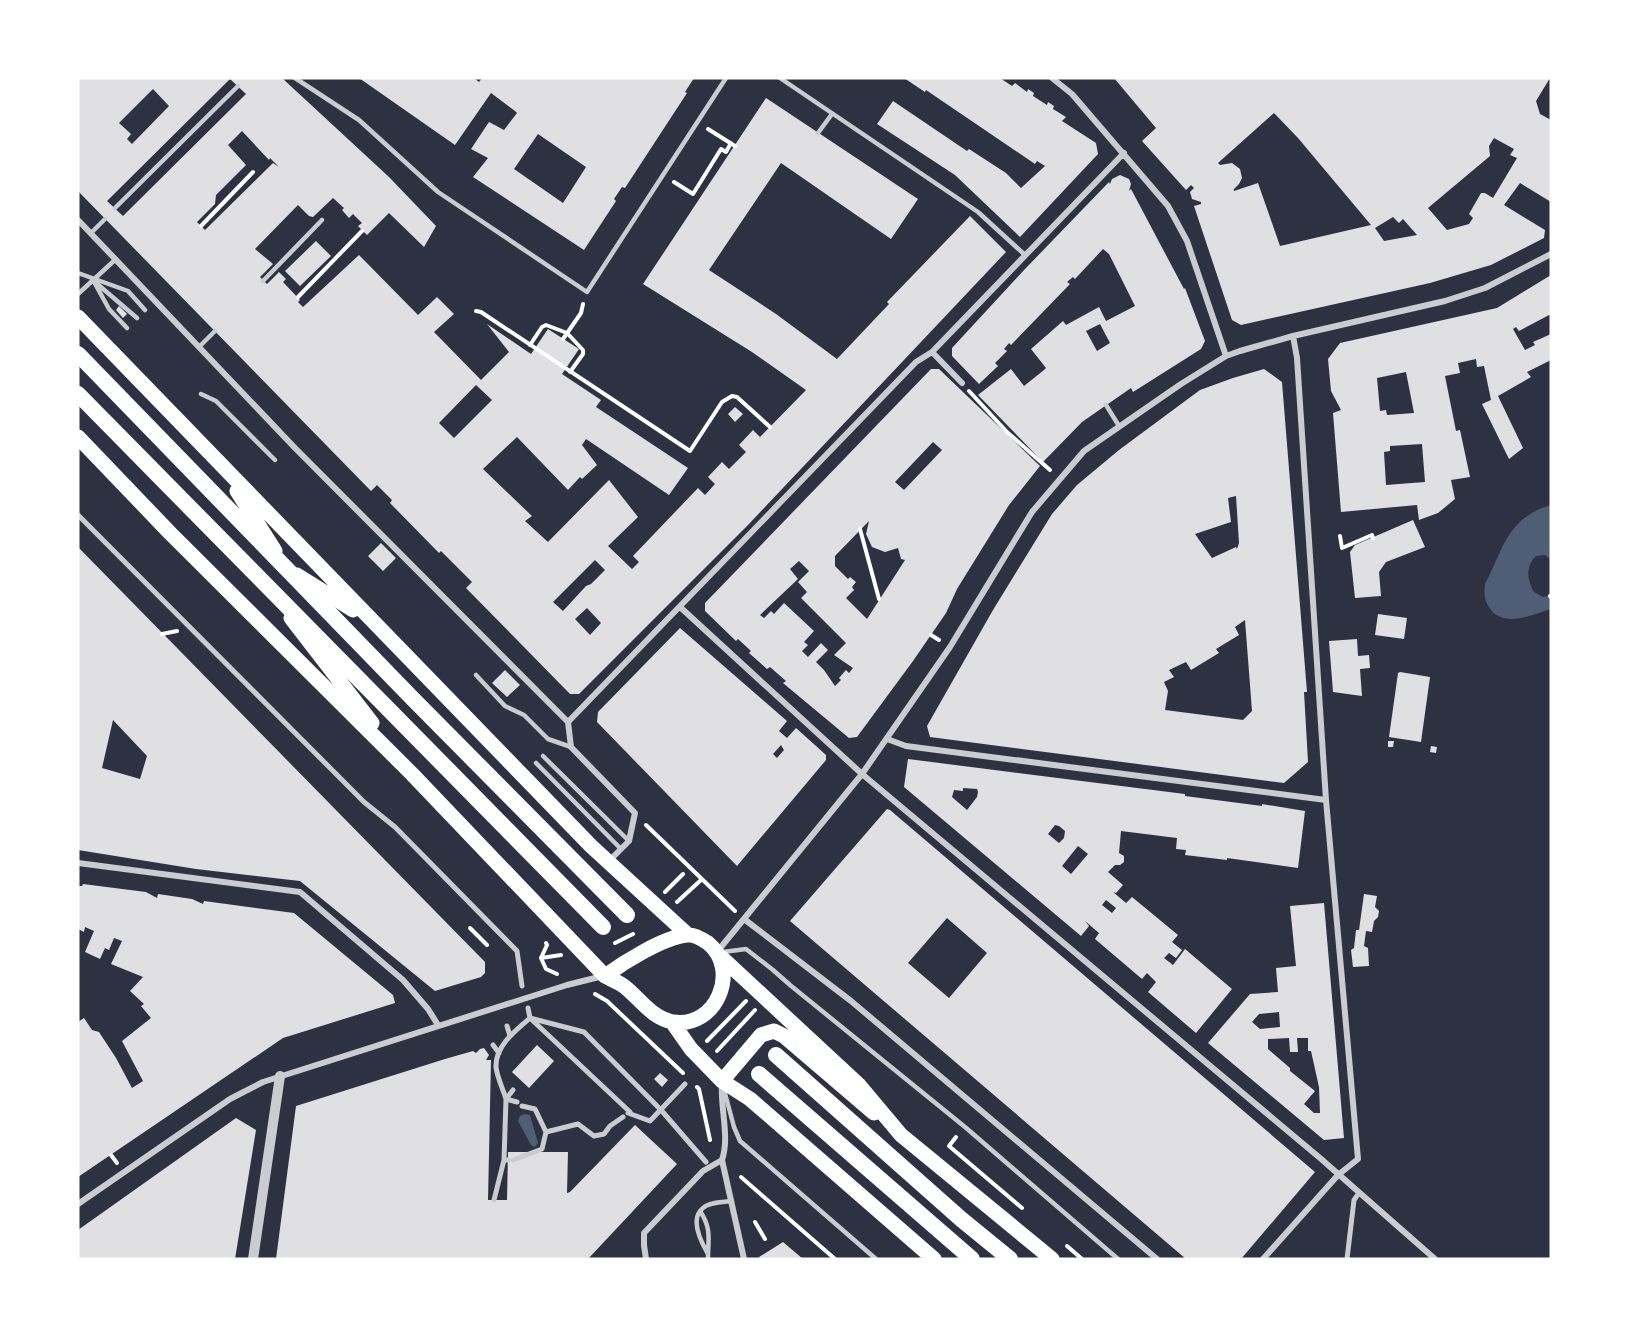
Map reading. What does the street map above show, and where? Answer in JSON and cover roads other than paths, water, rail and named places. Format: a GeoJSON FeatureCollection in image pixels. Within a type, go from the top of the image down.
{"type":"FeatureCollection","features":[{"type":"Feature","properties":{"kind":"highway"},"geometry":{"type":"LineString","coordinates":[[78,354],[413,699],[627,915]]}},
{"type":"Feature","properties":{"kind":"highway"},"geometry":{"type":"LineString","coordinates":[[78,394],[603,927]]}},
{"type":"Feature","properties":{"kind":"highway"},"geometry":{"type":"LineString","coordinates":[[776,1055],[961,1219],[1010,1259]]}},
{"type":"Feature","properties":{"kind":"highway"},"geometry":{"type":"LineString","coordinates":[[759,1074],[972,1259]]}},
{"type":"Feature","properties":{"kind":"main road"},"geometry":{"type":"LineString","coordinates":[[78,317],[591,846],[664,915],[688,934],[704,940],[859,1085],[902,1135]]}},
{"type":"Feature","properties":{"kind":"main road"},"geometry":{"type":"LineString","coordinates":[[78,437],[412,774],[605,976],[624,986],[655,1015],[672,1022],[680,1022],[698,1018],[712,1008],[717,1001],[724,977],[717,953]]}},
{"type":"Feature","properties":{"kind":"main road"},"geometry":{"type":"LineString","coordinates":[[219,463],[286,568],[374,622]]}},
{"type":"Feature","properties":{"kind":"main road"},"geometry":{"type":"LineString","coordinates":[[267,588],[412,774]]}},
{"type":"Feature","properties":{"kind":"main road"},"geometry":{"type":"LineString","coordinates":[[605,976],[620,965],[671,939],[688,934]]}},
{"type":"Feature","properties":{"kind":"main road"},"geometry":{"type":"LineString","coordinates":[[620,965],[624,986]]}},
{"type":"Feature","properties":{"kind":"main road"},"geometry":{"type":"LineString","coordinates":[[672,1022],[722,1081],[750,1099],[934,1259]]}},
{"type":"Feature","properties":{"kind":"main road"},"geometry":{"type":"LineString","coordinates":[[722,1081],[761,1035],[774,1031],[784,1036],[851,1095],[1052,1259]]}},
{"type":"Feature","properties":{"kind":"main road"},"geometry":{"type":"LineString","coordinates":[[1012,1227],[1036,1259]]}},
{"type":"Feature","properties":{"kind":"street"},"geometry":{"type":"LineString","coordinates":[[1052,78],[1072,94],[1168,206],[1186,241],[1226,356]]}},
{"type":"Feature","properties":{"kind":"street"},"geometry":{"type":"LineString","coordinates":[[568,722],[916,362],[933,352],[1124,153]]}},
{"type":"Feature","properties":{"kind":"street"},"geometry":{"type":"LineString","coordinates":[[78,220],[295,448],[568,722],[571,747],[635,813],[629,841],[609,861]]}},
{"type":"Feature","properties":{"kind":"street"},"geometry":{"type":"LineString","coordinates":[[717,953],[862,774],[950,647],[1032,512],[1084,451],[1226,356],[1293,336],[1445,301],[1485,288],[1551,254]]}},
{"type":"Feature","properties":{"kind":"street"},"geometry":{"type":"LineString","coordinates":[[1263,1259],[1338,1175],[1359,1159],[1326,800],[1297,358],[1293,336]]}},
{"type":"Feature","properties":{"kind":"street"},"geometry":{"type":"LineString","coordinates":[[933,352],[962,383]]}},
{"type":"Feature","properties":{"kind":"street"},"geometry":{"type":"LineString","coordinates":[[78,515],[364,802],[395,827],[517,951],[522,986]]}},
{"type":"Feature","properties":{"kind":"street"},"geometry":{"type":"LineString","coordinates":[[680,607],[862,774],[1292,1135],[1435,1259]]}},
{"type":"Feature","properties":{"kind":"street"},"geometry":{"type":"LineString","coordinates":[[887,739],[906,746],[1326,800]]}},
{"type":"Feature","properties":{"kind":"street"},"geometry":{"type":"LineString","coordinates":[[78,862],[300,892],[403,980],[429,1009],[438,1025]]}},
{"type":"Feature","properties":{"kind":"street"},"geometry":{"type":"LineString","coordinates":[[744,918],[851,1001],[1157,1259]]}},
{"type":"Feature","properties":{"kind":"street"},"geometry":{"type":"LineString","coordinates":[[78,1204],[230,1099],[280,1076],[576,982],[605,976]]}},
{"type":"Feature","properties":{"kind":"street"},"geometry":{"type":"LineString","coordinates":[[528,1008],[530,1018],[626,1114],[650,1121],[688,1082]]}},
{"type":"Feature","properties":{"kind":"street"},"geometry":{"type":"LineString","coordinates":[[494,1200],[508,1160],[506,1099],[496,1067],[499,1053],[510,1036],[530,1018]]}},
{"type":"Feature","properties":{"kind":"street"},"geometry":{"type":"LineString","coordinates":[[530,1018],[584,1032],[661,1110],[706,1162]]}},
{"type":"Feature","properties":{"kind":"street"},"geometry":{"type":"LineString","coordinates":[[507,1026],[510,1036]]}},
{"type":"Feature","properties":{"kind":"street"},"geometry":{"type":"LineString","coordinates":[[493,1045],[499,1053]]}},
{"type":"Feature","properties":{"kind":"street"},"geometry":{"type":"LineString","coordinates":[[253,1259],[280,1076]]}},
{"type":"Feature","properties":{"kind":"street"},"geometry":{"type":"LineString","coordinates":[[722,1081],[720,1101],[726,1149],[722,1160],[744,1259]]}},
{"type":"Feature","properties":{"kind":"street"},"geometry":{"type":"LineString","coordinates":[[506,1099],[513,1090]]}},
{"type":"Feature","properties":{"kind":"street"},"geometry":{"type":"LineString","coordinates":[[506,1099],[535,1109],[546,1132],[542,1149],[508,1160]]}},
{"type":"Feature","properties":{"kind":"street"},"geometry":{"type":"LineString","coordinates":[[546,1132],[578,1124],[594,1136],[604,1134],[610,1126],[626,1114]]}},
{"type":"Feature","properties":{"kind":"street"},"geometry":{"type":"LineString","coordinates":[[646,1259],[645,1233],[703,1171],[722,1160]]}},
{"type":"Feature","properties":{"kind":"street"},"geometry":{"type":"LineString","coordinates":[[1347,1259],[1354,1200],[1359,1193]]}},
{"type":"Feature","properties":{"kind":"lane"},"geometry":{"type":"LineString","coordinates":[[295,78],[359,120],[438,192],[587,292],[726,78]]}},
{"type":"Feature","properties":{"kind":"lane"},"geometry":{"type":"LineString","coordinates":[[780,78],[978,212],[1025,255]]}},
{"type":"Feature","properties":{"kind":"lane"},"geometry":{"type":"LineString","coordinates":[[115,208],[238,86]]}},
{"type":"Feature","properties":{"kind":"lane"},"geometry":{"type":"LineString","coordinates":[[819,133],[832,114]]}},
{"type":"Feature","properties":{"kind":"lane"},"geometry":{"type":"LineString","coordinates":[[91,233],[105,219]]}},
{"type":"Feature","properties":{"kind":"lane"},"geometry":{"type":"LineString","coordinates":[[264,281],[322,220]]}},
{"type":"Feature","properties":{"kind":"lane"},"geometry":{"type":"LineString","coordinates":[[78,294],[116,259]]}},
{"type":"Feature","properties":{"kind":"lane"},"geometry":{"type":"LineString","coordinates":[[78,273],[128,291],[145,310]]}},
{"type":"Feature","properties":{"kind":"lane"},"geometry":{"type":"LineString","coordinates":[[93,280],[136,318]]}},
{"type":"Feature","properties":{"kind":"lane"},"geometry":{"type":"LineString","coordinates":[[93,280],[109,309],[127,328]]}},
{"type":"Feature","properties":{"kind":"lane"},"geometry":{"type":"LineString","coordinates":[[199,347],[215,331]]}},
{"type":"Feature","properties":{"kind":"lane"},"geometry":{"type":"LineString","coordinates":[[201,394],[216,401],[275,460]]}},
{"type":"Feature","properties":{"kind":"lane"},"geometry":{"type":"LineString","coordinates":[[1106,405],[1119,426]]}},
{"type":"Feature","properties":{"kind":"lane"},"geometry":{"type":"LineString","coordinates":[[476,675],[505,706],[524,716],[548,739],[571,747]]}},
{"type":"Feature","properties":{"kind":"lane"},"geometry":{"type":"LineString","coordinates":[[543,756],[629,841]]}},
{"type":"Feature","properties":{"kind":"lane"},"geometry":{"type":"LineString","coordinates":[[536,764],[621,849]]}},
{"type":"Feature","properties":{"kind":"lane"},"geometry":{"type":"LineString","coordinates":[[717,953],[746,950],[773,970],[965,1127],[1118,1259]]}},
{"type":"Feature","properties":{"kind":"lane"},"geometry":{"type":"LineString","coordinates":[[722,1081],[740,1141],[876,1259]]}},
{"type":"Feature","properties":{"kind":"lane"},"geometry":{"type":"LineString","coordinates":[[708,1256],[696,1223],[700,1210],[707,1205],[732,1201]]}},
{"type":"Feature","properties":{"kind":"lane"},"geometry":{"type":"LineString","coordinates":[[700,1210],[706,1221],[710,1240],[708,1256]]}},
{"type":"Feature","properties":{"kind":"water"},"geometry":{"type":"Polygon","coordinates":[[[1551,505],[1551,560],[1545,555],[1536,556],[1532,560],[1528,574],[1534,592],[1543,597],[1551,596],[1551,609],[1526,617],[1509,619],[1495,614],[1487,604],[1485,584],[1503,547],[1516,526],[1525,518],[1551,505]]]}},
{"type":"Feature","properties":{"kind":"water"},"geometry":{"type":"Polygon","coordinates":[[[530,1115],[538,1143],[535,1147],[531,1145],[518,1121],[520,1116],[530,1115]]]}}]}
